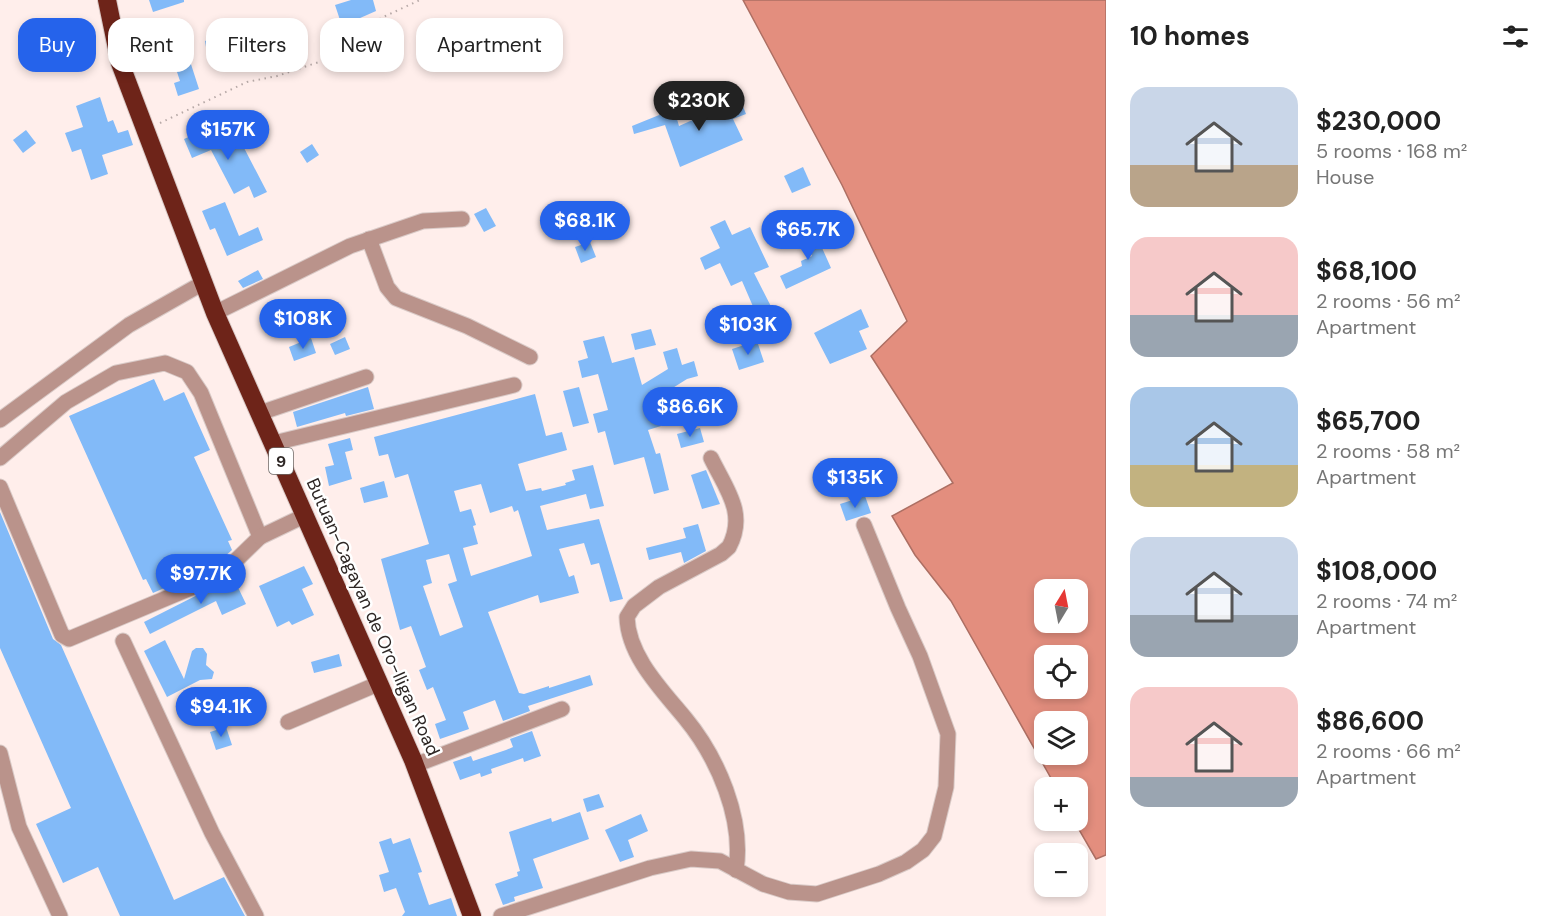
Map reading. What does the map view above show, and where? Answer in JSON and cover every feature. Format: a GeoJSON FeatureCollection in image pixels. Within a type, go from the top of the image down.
{"type":"FeatureCollection","features":[{"type":"Feature","properties":{"kind":"highway","name":"Butuan-Cagayan de Oro-Iligan Road"},"geometry":{"type":"LineString","coordinates":[[108,0],[120,63],[203,284],[415,765],[472,916]]}},
{"type":"Feature","properties":{"kind":"street"},"geometry":{"type":"LineString","coordinates":[[215,313],[369,239],[423,221],[462,219]]}},
{"type":"Feature","properties":{"kind":"street"},"geometry":{"type":"LineString","coordinates":[[369,239],[387,287],[396,298],[467,326],[531,357]]}},
{"type":"Feature","properties":{"kind":"street"},"geometry":{"type":"LineString","coordinates":[[0,420],[129,325],[203,284]]}},
{"type":"Feature","properties":{"kind":"street"},"geometry":{"type":"LineString","coordinates":[[0,458],[66,402],[106,379],[138,367],[165,363],[187,372],[201,393],[260,537]]}},
{"type":"Feature","properties":{"kind":"street"},"geometry":{"type":"LineString","coordinates":[[260,413],[366,377]]}},
{"type":"Feature","properties":{"kind":"street"},"geometry":{"type":"LineString","coordinates":[[273,443],[514,385]]}},
{"type":"Feature","properties":{"kind":"street"},"geometry":{"type":"LineString","coordinates":[[711,458],[736,508],[735,536],[729,547],[642,600],[627,617],[627,624],[628,635],[653,677],[687,720],[713,761],[737,829],[740,848],[736,870]]}},
{"type":"Feature","properties":{"kind":"street"},"geometry":{"type":"LineString","coordinates":[[0,487],[62,635],[69,639],[205,582],[225,571],[260,537],[306,515]]}},
{"type":"Feature","properties":{"kind":"street"},"geometry":{"type":"LineString","coordinates":[[501,916],[650,868],[691,859],[720,861],[763,884],[789,892],[817,894],[879,874],[906,862],[923,850],[934,836],[946,787],[948,734],[921,656],[897,608],[864,525]]}},
{"type":"Feature","properties":{"kind":"street"},"geometry":{"type":"LineString","coordinates":[[123,642],[212,833],[256,916]]}},
{"type":"Feature","properties":{"kind":"street"},"geometry":{"type":"LineString","coordinates":[[288,722],[380,683]]}},
{"type":"Feature","properties":{"kind":"street"},"geometry":{"type":"LineString","coordinates":[[415,765],[562,709]]}},
{"type":"Feature","properties":{"kind":"street"},"geometry":{"type":"LineString","coordinates":[[0,753],[18,826],[35,867],[60,916]]}},
{"type":"Feature","properties":{"kind":"path"},"geometry":{"type":"LineString","coordinates":[[144,131],[247,82],[277,76],[322,61],[351,45],[381,18],[420,0]]}},
{"type":"Feature","properties":{"kind":"shaded area"},"geometry":{"type":"Polygon","coordinates":[[[743,0],[1106,0],[1106,855],[1096,859],[1080,831],[1088,831],[1088,777],[1050,777],[1044,765],[1088,765],[1088,711],[1034,711],[1034,748],[951,601],[915,555],[892,516],[953,483],[871,356],[907,321],[842,185],[743,0]]]}},
{"type":"Feature","properties":{"kind":"building"},"geometry":{"type":"Polygon","coordinates":[[[149,0],[184,0],[184,2],[153,12],[149,0]]]}},
{"type":"Feature","properties":{"kind":"building"},"geometry":{"type":"Polygon","coordinates":[[[351,0],[373,0],[376,11],[360,18],[339,18],[335,5],[351,0]]]}},
{"type":"Feature","properties":{"kind":"building"},"geometry":{"type":"Polygon","coordinates":[[[177,72],[194,72],[199,89],[178,96],[174,83],[180,81],[177,72]]]}},
{"type":"Feature","properties":{"kind":"building"},"geometry":{"type":"Polygon","coordinates":[[[100,97],[108,122],[113,120],[118,133],[128,130],[133,145],[102,155],[108,174],[91,180],[81,149],[72,152],[65,133],[83,127],[76,106],[100,97]]]}},
{"type":"Feature","properties":{"kind":"building"},"geometry":{"type":"Polygon","coordinates":[[[740,99],[746,114],[733,119],[743,140],[680,167],[665,125],[634,134],[632,126],[674,109],[679,126],[740,99]]]}},
{"type":"Feature","properties":{"kind":"building"},"geometry":{"type":"Polygon","coordinates":[[[213,126],[224,151],[242,144],[267,192],[254,198],[249,186],[234,194],[211,150],[192,158],[184,139],[213,126]]]}},
{"type":"Feature","properties":{"kind":"building"},"geometry":{"type":"Polygon","coordinates":[[[26,130],[36,143],[23,153],[13,140],[26,130]]]}},
{"type":"Feature","properties":{"kind":"building"},"geometry":{"type":"Polygon","coordinates":[[[312,144],[319,155],[307,163],[300,152],[312,144]]]}},
{"type":"Feature","properties":{"kind":"building"},"geometry":{"type":"Polygon","coordinates":[[[803,167],[811,185],[792,193],[784,176],[803,167]]]}},
{"type":"Feature","properties":{"kind":"building"},"geometry":{"type":"Polygon","coordinates":[[[225,202],[239,236],[258,227],[263,240],[227,256],[215,228],[210,230],[202,211],[225,202]]]}},
{"type":"Feature","properties":{"kind":"building"},"geometry":{"type":"Polygon","coordinates":[[[486,208],[496,226],[484,232],[474,214],[486,208]]]}},
{"type":"Feature","properties":{"kind":"building"},"geometry":{"type":"Polygon","coordinates":[[[725,220],[732,235],[750,227],[769,267],[754,273],[782,328],[762,337],[754,320],[758,318],[742,281],[731,286],[720,263],[705,270],[700,258],[720,248],[710,227],[725,220]]]}},
{"type":"Feature","properties":{"kind":"building"},"geometry":{"type":"Polygon","coordinates":[[[811,223],[831,268],[786,289],[780,276],[802,266],[801,261],[812,256],[800,228],[811,223]]]}},
{"type":"Feature","properties":{"kind":"building"},"geometry":{"type":"Polygon","coordinates":[[[590,242],[596,257],[581,263],[575,247],[590,242]]]}},
{"type":"Feature","properties":{"kind":"building"},"geometry":{"type":"Polygon","coordinates":[[[258,270],[263,279],[243,288],[238,281],[258,270]]]}},
{"type":"Feature","properties":{"kind":"building"},"geometry":{"type":"Polygon","coordinates":[[[861,309],[869,327],[859,331],[867,349],[830,364],[814,333],[861,309]]]}},
{"type":"Feature","properties":{"kind":"building"},"geometry":{"type":"Polygon","coordinates":[[[651,329],[656,345],[635,350],[631,334],[651,329]]]}},
{"type":"Feature","properties":{"kind":"building"},"geometry":{"type":"Polygon","coordinates":[[[604,336],[612,363],[634,357],[642,385],[668,369],[663,352],[677,348],[682,365],[694,361],[698,376],[687,379],[652,401],[661,426],[648,430],[656,454],[660,453],[669,490],[654,494],[644,457],[614,465],[605,431],[598,433],[593,414],[608,410],[598,374],[582,378],[578,361],[588,358],[583,341],[604,336]]]}},
{"type":"Feature","properties":{"kind":"building"},"geometry":{"type":"Polygon","coordinates":[[[345,337],[350,349],[335,355],[330,344],[345,337]]]}},
{"type":"Feature","properties":{"kind":"building"},"geometry":{"type":"Polygon","coordinates":[[[311,338],[316,353],[294,361],[289,347],[311,338]]]}},
{"type":"Feature","properties":{"kind":"building"},"geometry":{"type":"Polygon","coordinates":[[[757,341],[764,362],[739,370],[732,349],[757,341]]]}},
{"type":"Feature","properties":{"kind":"building"},"geometry":{"type":"Polygon","coordinates":[[[154,379],[164,401],[184,392],[210,450],[194,457],[232,540],[228,541],[232,550],[214,566],[153,593],[146,579],[143,580],[69,416],[154,379]]]}},
{"type":"Feature","properties":{"kind":"building"},"geometry":{"type":"Polygon","coordinates":[[[368,387],[374,409],[346,416],[345,413],[297,427],[293,412],[368,387]]]}},
{"type":"Feature","properties":{"kind":"building"},"geometry":{"type":"Polygon","coordinates":[[[579,387],[589,423],[573,427],[563,391],[579,387]]]}},
{"type":"Feature","properties":{"kind":"building"},"geometry":{"type":"Polygon","coordinates":[[[535,394],[546,436],[562,432],[567,450],[518,464],[526,491],[541,488],[542,491],[566,485],[565,483],[575,480],[572,470],[593,465],[604,506],[590,509],[586,494],[540,506],[547,530],[599,519],[623,599],[610,602],[599,563],[591,565],[584,543],[559,549],[569,577],[574,575],[579,593],[540,603],[538,595],[488,612],[519,693],[524,694],[549,686],[549,688],[590,675],[593,685],[528,706],[530,711],[503,721],[495,700],[463,712],[469,729],[440,739],[435,724],[446,720],[433,687],[427,690],[419,670],[426,667],[411,626],[400,630],[381,559],[429,544],[408,474],[395,478],[388,454],[379,456],[374,437],[535,394]],[[481,484],[454,491],[460,512],[471,509],[476,525],[473,526],[478,544],[463,548],[471,576],[532,556],[518,510],[514,512],[512,506],[490,513],[481,484]],[[449,554],[426,560],[432,583],[423,586],[440,636],[463,627],[448,584],[457,581],[449,554]]]}},
{"type":"Feature","properties":{"kind":"building"},"geometry":{"type":"Polygon","coordinates":[[[700,428],[704,442],[681,448],[677,434],[700,428]]]}},
{"type":"Feature","properties":{"kind":"building"},"geometry":{"type":"Polygon","coordinates":[[[350,438],[353,450],[345,452],[352,479],[329,486],[325,467],[334,465],[328,444],[350,438]]]}},
{"type":"Feature","properties":{"kind":"building"},"geometry":{"type":"Polygon","coordinates":[[[706,470],[720,504],[702,509],[691,475],[706,470]]]}},
{"type":"Feature","properties":{"kind":"building"},"geometry":{"type":"Polygon","coordinates":[[[384,481],[388,497],[364,503],[360,488],[384,481]]]}},
{"type":"Feature","properties":{"kind":"building"},"geometry":{"type":"Polygon","coordinates":[[[865,496],[871,513],[846,521],[840,504],[865,496]]]}},
{"type":"Feature","properties":{"kind":"building"},"geometry":{"type":"Polygon","coordinates":[[[0,512],[53,639],[61,645],[174,900],[224,877],[245,916],[120,916],[98,867],[63,883],[36,824],[71,808],[0,648],[0,512]]]}},
{"type":"Feature","properties":{"kind":"building"},"geometry":{"type":"Polygon","coordinates":[[[698,524],[706,551],[684,563],[681,552],[649,560],[646,548],[686,538],[683,528],[698,524]]]}},
{"type":"Feature","properties":{"kind":"building"},"geometry":{"type":"Polygon","coordinates":[[[304,566],[313,584],[302,589],[314,615],[292,625],[289,621],[277,627],[259,586],[304,566]]]}},
{"type":"Feature","properties":{"kind":"building"},"geometry":{"type":"Polygon","coordinates":[[[233,577],[246,604],[222,615],[216,601],[150,634],[144,622],[233,577]]]}},
{"type":"Feature","properties":{"kind":"building"},"geometry":{"type":"Polygon","coordinates":[[[165,640],[184,679],[192,651],[196,648],[203,648],[207,654],[206,665],[214,672],[212,679],[200,680],[167,697],[144,651],[165,640]]]}},
{"type":"Feature","properties":{"kind":"building"},"geometry":{"type":"Polygon","coordinates":[[[339,654],[342,666],[314,673],[311,662],[339,654]]]}},
{"type":"Feature","properties":{"kind":"building"},"geometry":{"type":"Polygon","coordinates":[[[226,727],[232,745],[216,750],[210,732],[226,727]]]}},
{"type":"Feature","properties":{"kind":"building"},"geometry":{"type":"Polygon","coordinates":[[[532,731],[541,756],[524,762],[523,758],[491,769],[492,773],[481,777],[480,773],[460,780],[453,762],[471,756],[473,761],[506,750],[513,747],[510,739],[532,731]]]}},
{"type":"Feature","properties":{"kind":"building"},"geometry":{"type":"Polygon","coordinates":[[[599,794],[604,807],[587,812],[583,799],[599,794]]]}},
{"type":"Feature","properties":{"kind":"building"},"geometry":{"type":"Polygon","coordinates":[[[580,812],[589,839],[533,859],[543,888],[514,897],[515,901],[503,905],[495,884],[518,876],[517,872],[520,871],[509,832],[551,818],[552,822],[580,812]]]}},
{"type":"Feature","properties":{"kind":"building"},"geometry":{"type":"Polygon","coordinates":[[[641,814],[648,831],[628,840],[634,857],[620,862],[605,830],[641,814]]]}},
{"type":"Feature","properties":{"kind":"building"},"geometry":{"type":"Polygon","coordinates":[[[391,838],[393,844],[410,838],[422,872],[418,873],[429,905],[451,898],[457,916],[402,916],[405,912],[396,888],[384,892],[379,875],[389,872],[379,842],[391,838]]]}}]}
